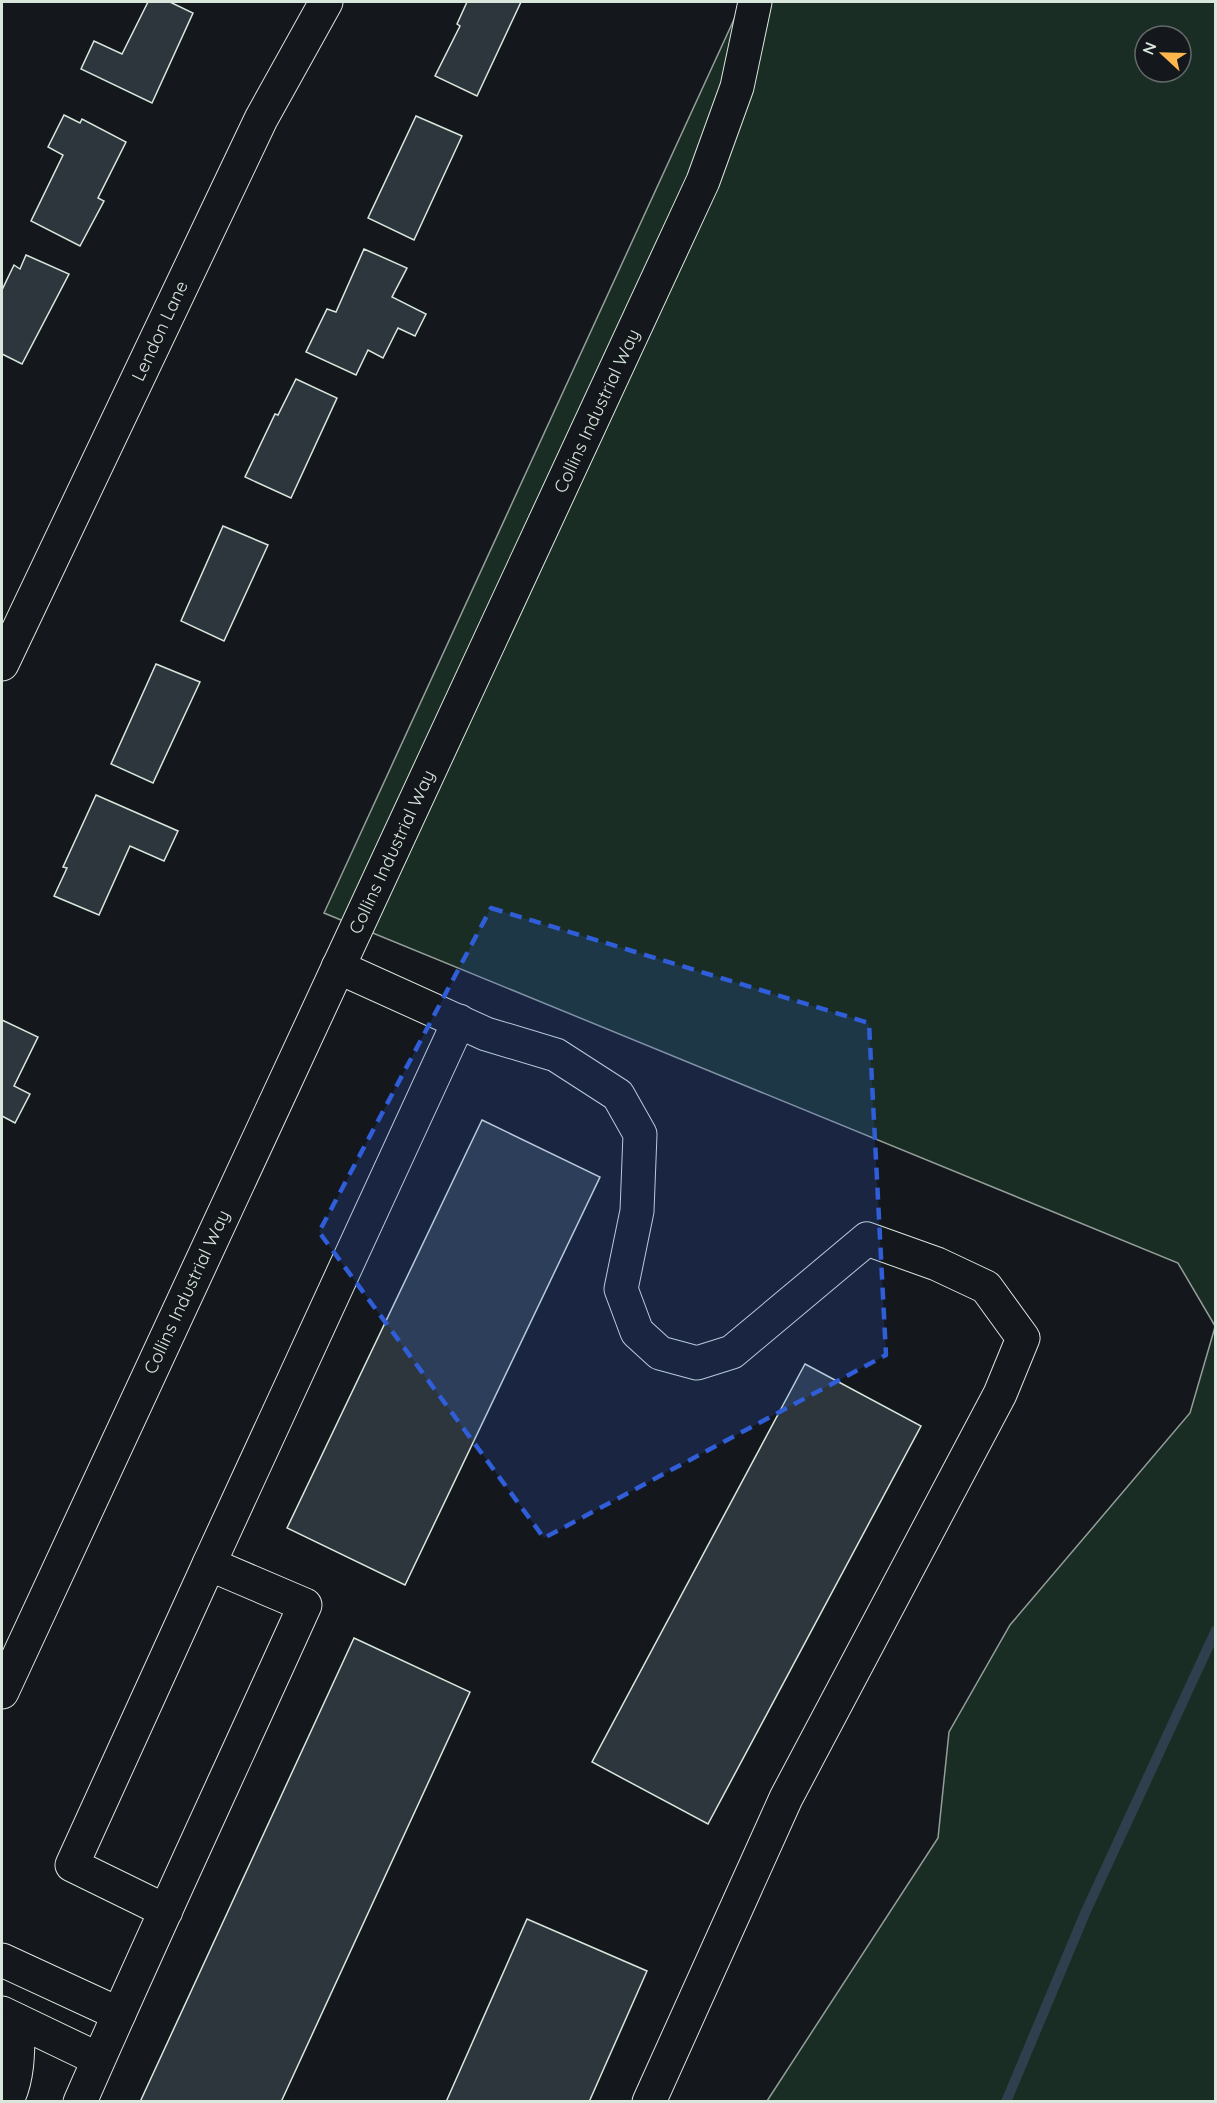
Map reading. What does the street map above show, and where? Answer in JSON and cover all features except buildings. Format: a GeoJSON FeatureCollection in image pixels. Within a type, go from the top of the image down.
{"type":"FeatureCollection","features":[{"type":"Feature","properties":{"kind":"street","name":"Lendon Lane"},"geometry":{"type":"LineString","coordinates":[[2,664],[261,120],[326,2]]}},
{"type":"Feature","properties":{"kind":"street","name":"Collins Industrial Way"},"geometry":{"type":"LineString","coordinates":[[2,1692],[703,181],[737,87],[754,2]]}},
{"type":"Feature","properties":{"kind":"street"},"geometry":{"type":"LineString","coordinates":[[338,967],[486,1034],[556,1055],[618,1095],[640,1134],[637,1211],[621,1289],[637,1332],[660,1353],[697,1363],[732,1352],[867,1239],[937,1264],[986,1287],[1023,1338],[1000,1394],[786,1798],[649,2102]]}},
{"type":"Feature","properties":{"kind":"street"},"geometry":{"type":"LineString","coordinates":[[166,1911],[72,1864],[459,1021]]}},
{"type":"Feature","properties":{"kind":"street"},"geometry":{"type":"LineString","coordinates":[[80,2102],[305,1605],[209,1564]]}},
{"type":"Feature","properties":{"kind":"street"},"geometry":{"type":"LineString","coordinates":[[2,1960],[119,2014]]}},
{"type":"Feature","properties":{"kind":"street"},"geometry":{"type":"LineString","coordinates":[[10,2017],[98,2060]]}},
{"type":"Feature","properties":{"kind":"street"},"geometry":{"type":"LineString","coordinates":[[6,2102],[11,2092],[18,2049],[10,2017]]}},
{"type":"Feature","properties":{"kind":"highlighted area"},"geometry":{"type":"Polygon","coordinates":[[[491,908],[869,1023],[886,1355],[544,1538],[319,1232],[491,908]]]}},
{"type":"Feature","properties":{"kind":"green space"},"geometry":{"type":"Polygon","coordinates":[[[742,2],[1215,2],[1215,1326],[1178,1263],[324,913],[742,2]]]}},
{"type":"Feature","properties":{"kind":"green space"},"geometry":{"type":"Polygon","coordinates":[[[1215,1327],[1215,2101],[767,2101],[938,1838],[949,1732],[1010,1625],[1190,1413],[1215,1327]]]}},
{"type":"Feature","properties":{"kind":"waterway"},"geometry":{"type":"LineString","coordinates":[[1006,2102],[1086,1911],[1216,1630]]}}]}
